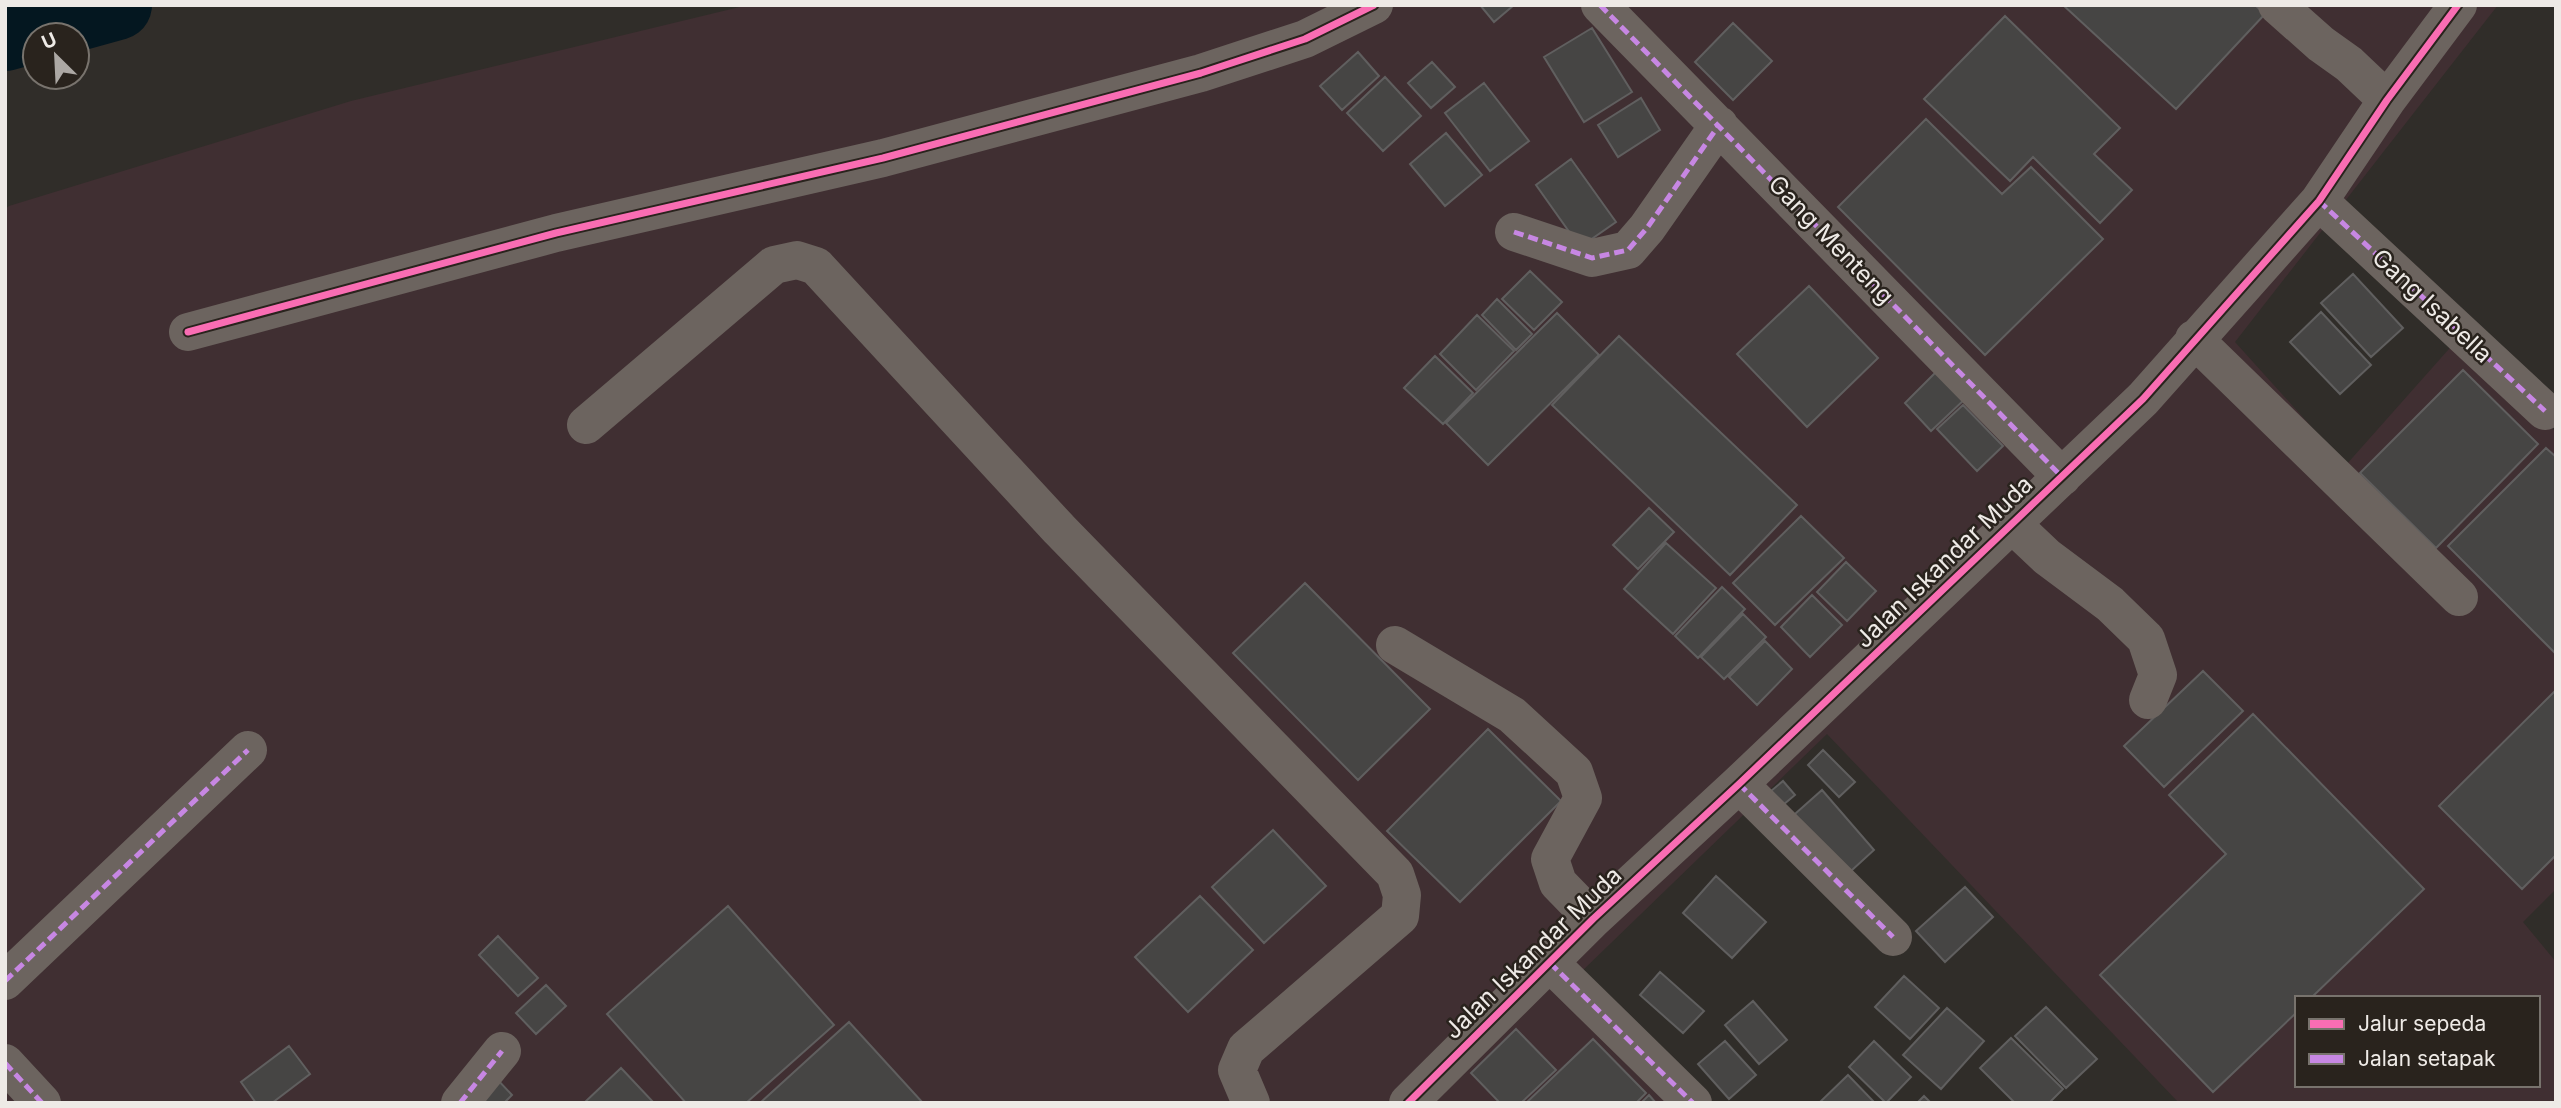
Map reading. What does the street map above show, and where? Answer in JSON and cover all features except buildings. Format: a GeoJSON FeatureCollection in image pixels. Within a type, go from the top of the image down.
{"type":"FeatureCollection","features":[{"type":"Feature","properties":{"kind":"street"},"geometry":{"type":"LineString","coordinates":[[188,332],[556,233],[883,158],[1188,77],[1304,39],[1374,5]]}},
{"type":"Feature","properties":{"kind":"street","name":"Gang Menteng"},"geometry":{"type":"LineString","coordinates":[[1600,5],[2062,477]]}},
{"type":"Feature","properties":{"kind":"street"},"geometry":{"type":"LineString","coordinates":[[2277,5],[2320,44],[2349,64],[2387,100]]}},
{"type":"Feature","properties":{"kind":"street","name":"Jalan Iskandar Muda"},"geometry":{"type":"LineString","coordinates":[[1419,1099],[1522,988],[1593,919],[1739,784],[2143,399],[2319,201],[2387,100],[2458,5]]}},
{"type":"Feature","properties":{"kind":"street"},"geometry":{"type":"LineString","coordinates":[[1514,232],[1592,258],[1628,250],[1647,228],[1719,125]]}},
{"type":"Feature","properties":{"kind":"street","name":"Gang Isabella"},"geometry":{"type":"LineString","coordinates":[[2319,201],[2545,411]]}},
{"type":"Feature","properties":{"kind":"street"},"geometry":{"type":"LineString","coordinates":[[586,425],[775,265],[797,260],[816,266],[1059,529],[1395,874],[1402,895],[1400,916],[1247,1049],[1237,1070],[1251,1103]]}},
{"type":"Feature","properties":{"kind":"street"},"geometry":{"type":"LineString","coordinates":[[2194,339],[2459,597]]}},
{"type":"Feature","properties":{"kind":"street"},"geometry":{"type":"LineString","coordinates":[[2012,523],[2047,557],[2110,604],[2146,639],[2158,675],[2148,701]]}},
{"type":"Feature","properties":{"kind":"street"},"geometry":{"type":"LineString","coordinates":[[1395,645],[1512,715],[1574,772],[1583,798],[1550,859],[1558,883],[1593,919]]}},
{"type":"Feature","properties":{"kind":"street"},"geometry":{"type":"LineString","coordinates":[[5,981],[248,750]]}},
{"type":"Feature","properties":{"kind":"street"},"geometry":{"type":"LineString","coordinates":[[1739,784],[1893,937]]}},
{"type":"Feature","properties":{"kind":"street"},"geometry":{"type":"LineString","coordinates":[[1550,963],[1693,1103]]}},
{"type":"Feature","properties":{"kind":"street"},"geometry":{"type":"LineString","coordinates":[[460,1103],[502,1051]]}},
{"type":"Feature","properties":{"kind":"street"},"geometry":{"type":"LineString","coordinates":[[5,1063],[42,1103]]}},
{"type":"Feature","properties":{"kind":"shaded area"},"geometry":{"type":"Polygon","coordinates":[[[748,5],[2498,5],[2235,342],[2346,465],[2456,341],[2556,432],[2556,889],[2523,922],[2556,962],[2556,1103],[2179,1103],[1827,734],[1580,973],[1698,1103],[5,1103],[5,209],[351,101],[748,5]]]}},
{"type":"Feature","properties":{"kind":"waterway"},"geometry":{"type":"LineString","coordinates":[[5,36],[117,5]]}},
{"type":"Feature","properties":{"kind":"marked path"},"geometry":{"type":"LineString","coordinates":[[1600,5],[2062,477]]}},
{"type":"Feature","properties":{"kind":"marked path"},"geometry":{"type":"LineString","coordinates":[[1514,232],[1592,258],[1628,250],[1647,228],[1719,125]]}},
{"type":"Feature","properties":{"kind":"marked path"},"geometry":{"type":"LineString","coordinates":[[2319,201],[2545,411]]}},
{"type":"Feature","properties":{"kind":"marked path"},"geometry":{"type":"LineString","coordinates":[[5,981],[248,750]]}},
{"type":"Feature","properties":{"kind":"marked path"},"geometry":{"type":"LineString","coordinates":[[1739,784],[1893,937]]}},
{"type":"Feature","properties":{"kind":"marked path"},"geometry":{"type":"LineString","coordinates":[[1550,963],[1693,1103]]}},
{"type":"Feature","properties":{"kind":"marked path"},"geometry":{"type":"LineString","coordinates":[[460,1103],[502,1051]]}},
{"type":"Feature","properties":{"kind":"marked path"},"geometry":{"type":"LineString","coordinates":[[5,1063],[42,1103]]}},
{"type":"Feature","properties":{"kind":"cycle path"},"geometry":{"type":"LineString","coordinates":[[188,332],[556,233],[883,158],[1201,73],[1305,39],[1374,5]]}},
{"type":"Feature","properties":{"kind":"cycle path"},"geometry":{"type":"LineString","coordinates":[[1408,1103],[1593,919],[1739,784],[2143,399],[2319,201],[2387,100],[2458,5]]}}]}
